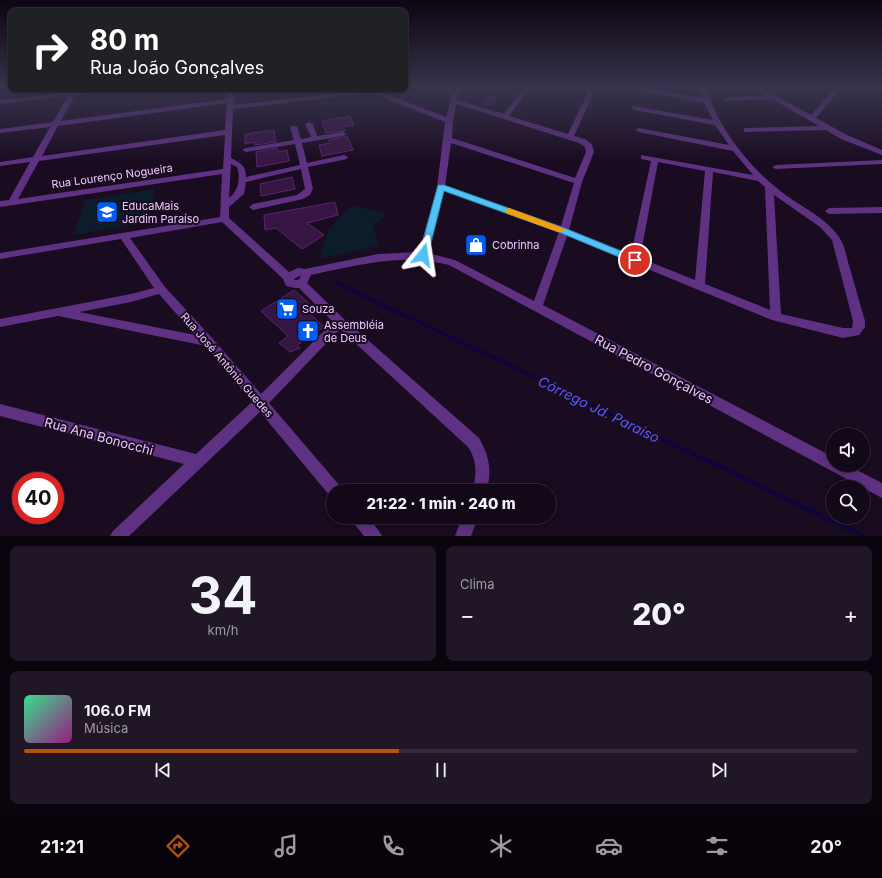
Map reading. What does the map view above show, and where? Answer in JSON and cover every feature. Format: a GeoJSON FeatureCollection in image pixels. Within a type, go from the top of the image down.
{"type":"FeatureCollection","features":[{"type":"Feature","properties":{"kind":"street"},"geometry":{"type":"LineString","coordinates":[[12,202],[61,113]]}},
{"type":"Feature","properties":{"kind":"street"},"geometry":{"type":"LineString","coordinates":[[0,131],[151,113]]}},
{"type":"Feature","properties":{"kind":"street"},"geometry":{"type":"LineString","coordinates":[[229,113],[224,219],[288,277],[288,281],[292,284],[303,278],[340,322],[474,443],[480,452],[484,472],[481,484]]}},
{"type":"Feature","properties":{"kind":"street"},"geometry":{"type":"LineString","coordinates":[[430,113],[449,121]]}},
{"type":"Feature","properties":{"kind":"street"},"geometry":{"type":"LineString","coordinates":[[423,255],[441,187],[451,113]]}},
{"type":"Feature","properties":{"kind":"street"},"geometry":{"type":"LineString","coordinates":[[495,113],[582,141],[589,146],[590,152],[578,182],[564,231],[537,307]]}},
{"type":"Feature","properties":{"kind":"street"},"geometry":{"type":"LineString","coordinates":[[506,117],[509,113]]}},
{"type":"Feature","properties":{"kind":"street"},"geometry":{"type":"LineString","coordinates":[[570,137],[581,113]]}},
{"type":"Feature","properties":{"kind":"street"},"geometry":{"type":"LineString","coordinates":[[662,113],[718,123]]}},
{"type":"Feature","properties":{"kind":"street"},"geometry":{"type":"LineString","coordinates":[[441,187],[564,231],[776,317],[842,334],[855,332],[859,327],[859,320],[837,240],[823,225],[765,182],[736,149],[713,113]]}},
{"type":"Feature","properties":{"kind":"street"},"geometry":{"type":"LineString","coordinates":[[800,113],[857,144],[882,153]]}},
{"type":"Feature","properties":{"kind":"street"},"geometry":{"type":"LineString","coordinates":[[811,119],[816,113]]}},
{"type":"Feature","properties":{"kind":"street"},"geometry":{"type":"LineString","coordinates":[[309,124],[315,139]]}},
{"type":"Feature","properties":{"kind":"street"},"geometry":{"type":"LineString","coordinates":[[254,207],[300,197],[307,193],[309,189],[299,141],[294,128]]}},
{"type":"Feature","properties":{"kind":"street"},"geometry":{"type":"LineString","coordinates":[[747,130],[826,128]]}},
{"type":"Feature","properties":{"kind":"street"},"geometry":{"type":"LineString","coordinates":[[639,130],[736,149]]}},
{"type":"Feature","properties":{"kind":"street"},"geometry":{"type":"LineString","coordinates":[[0,164],[228,132]]}},
{"type":"Feature","properties":{"kind":"street"},"geometry":{"type":"LineString","coordinates":[[246,150],[343,134]]}},
{"type":"Feature","properties":{"kind":"street"},"geometry":{"type":"LineString","coordinates":[[448,139],[578,182]]}},
{"type":"Feature","properties":{"kind":"street"},"geometry":{"type":"LineString","coordinates":[[242,180],[344,157]]}},
{"type":"Feature","properties":{"kind":"street"},"geometry":{"type":"LineString","coordinates":[[644,157],[709,169],[765,182]]}},
{"type":"Feature","properties":{"kind":"street"},"geometry":{"type":"LineString","coordinates":[[224,207],[240,194],[242,180],[240,166],[227,159]]}},
{"type":"Feature","properties":{"kind":"street"},"geometry":{"type":"LineString","coordinates":[[635,260],[655,159]]}},
{"type":"Feature","properties":{"kind":"street"},"geometry":{"type":"LineString","coordinates":[[776,167],[882,162]]}},
{"type":"Feature","properties":{"kind":"street"},"geometry":{"type":"LineString","coordinates":[[700,287],[709,169]]}},
{"type":"Feature","properties":{"kind":"street","name":"Rua Lourenço Nogueira"},"geometry":{"type":"LineString","coordinates":[[0,204],[226,171]]}},
{"type":"Feature","properties":{"kind":"street"},"geometry":{"type":"LineString","coordinates":[[765,182],[776,317]]}},
{"type":"Feature","properties":{"kind":"street"},"geometry":{"type":"LineString","coordinates":[[829,211],[882,210]]}},
{"type":"Feature","properties":{"kind":"street"},"geometry":{"type":"LineString","coordinates":[[0,256],[224,219]]}},
{"type":"Feature","properties":{"kind":"street","name":"Rua José Antônio Guedes"},"geometry":{"type":"LineString","coordinates":[[123,235],[161,290],[209,342],[329,484]]}},
{"type":"Feature","properties":{"kind":"street","name":"Rua Pedro Gonçalves"},"geometry":{"type":"LineString","coordinates":[[303,278],[373,259],[423,255],[437,257],[452,262],[882,491]]}},
{"type":"Feature","properties":{"kind":"street"},"geometry":{"type":"LineString","coordinates":[[0,323],[131,298],[161,290]]}},
{"type":"Feature","properties":{"kind":"street"},"geometry":{"type":"LineString","coordinates":[[55,312],[209,342]]}},
{"type":"Feature","properties":{"kind":"street"},"geometry":{"type":"LineString","coordinates":[[118,536],[260,403],[340,322]]}},
{"type":"Feature","properties":{"kind":"street","name":"Rua Ana Bonocchi"},"geometry":{"type":"LineString","coordinates":[[0,410],[198,462]]}},
{"type":"Feature","properties":{"kind":"street"},"geometry":{"type":"LineString","coordinates":[[364,524],[374,536]]}},
{"type":"Feature","properties":{"kind":"street"},"geometry":{"type":"LineString","coordinates":[[463,536],[467,524]]}},
{"type":"Feature","properties":{"kind":"shaded area"},"geometry":{"type":"Polygon","coordinates":[[[154,189],[154,203],[147,222],[73,235],[86,200],[154,189]]]}},
{"type":"Feature","properties":{"kind":"shaded area"},"geometry":{"type":"Polygon","coordinates":[[[352,205],[387,214],[373,225],[379,246],[320,258],[328,231],[352,205]]]}},
{"type":"Feature","properties":{"kind":"building"},"geometry":{"type":"Polygon","coordinates":[[[350,116],[354,125],[343,127],[345,131],[326,133],[322,121],[350,116]]]}},
{"type":"Feature","properties":{"kind":"building"},"geometry":{"type":"Polygon","coordinates":[[[274,130],[276,142],[255,145],[255,142],[245,144],[245,134],[274,130]]]}},
{"type":"Feature","properties":{"kind":"building"},"geometry":{"type":"Polygon","coordinates":[[[347,136],[353,150],[322,156],[319,145],[330,143],[329,140],[347,136]]]}},
{"type":"Feature","properties":{"kind":"building"},"geometry":{"type":"Polygon","coordinates":[[[277,148],[278,152],[287,150],[289,161],[257,167],[256,152],[277,148]]]}},
{"type":"Feature","properties":{"kind":"building"},"geometry":{"type":"Polygon","coordinates":[[[292,177],[295,189],[261,196],[260,184],[292,177]]]}},
{"type":"Feature","properties":{"kind":"building"},"geometry":{"type":"Polygon","coordinates":[[[335,202],[338,215],[307,223],[324,235],[302,249],[276,228],[265,230],[264,215],[335,202]]]}},
{"type":"Feature","properties":{"kind":"building","name":"Cobrinha"},"geometry":{"type":"Polygon","coordinates":[[[473,238],[486,242],[479,253],[467,248],[473,238]]]}},
{"type":"Feature","properties":{"kind":"building"},"geometry":{"type":"Polygon","coordinates":[[[294,290],[312,306],[306,310],[324,327],[297,345],[300,348],[290,352],[279,343],[288,336],[261,311],[294,290]]]}},
{"type":"Feature","properties":{"kind":"waterway","name":"Córrego Jd. Paraiso"},"geometry":{"type":"LineString","coordinates":[[335,282],[551,385]]}},
{"type":"Feature","properties":{"kind":"waterway","name":"Córrego Jd. Paraiso"},"geometry":{"type":"LineString","coordinates":[[548,384],[864,536]]}},
{"type":"Feature","properties":{"kind":"slow traffic"},"geometry":{"type":"LineString","coordinates":[[509,211],[561,230]]}},
{"type":"Feature","properties":{"kind":"place","name":"EducaMais Jardim Paraíso"},"geometry":{"type":"Point","coordinates":[107,212]}},
{"type":"Feature","properties":{"kind":"place","name":"Cobrinha"},"geometry":{"type":"Point","coordinates":[476,245]}},
{"type":"Feature","properties":{"kind":"place","name":"Souza"},"geometry":{"type":"Point","coordinates":[287,309]}},
{"type":"Feature","properties":{"kind":"place","name":"Assembléia de Deus"},"geometry":{"type":"Point","coordinates":[308,331]}},
{"type":"Feature","properties":{"kind":"route"},"geometry":{"type":"LineString","coordinates":[[423,255],[441,187],[564,231],[635,260]]}}]}
